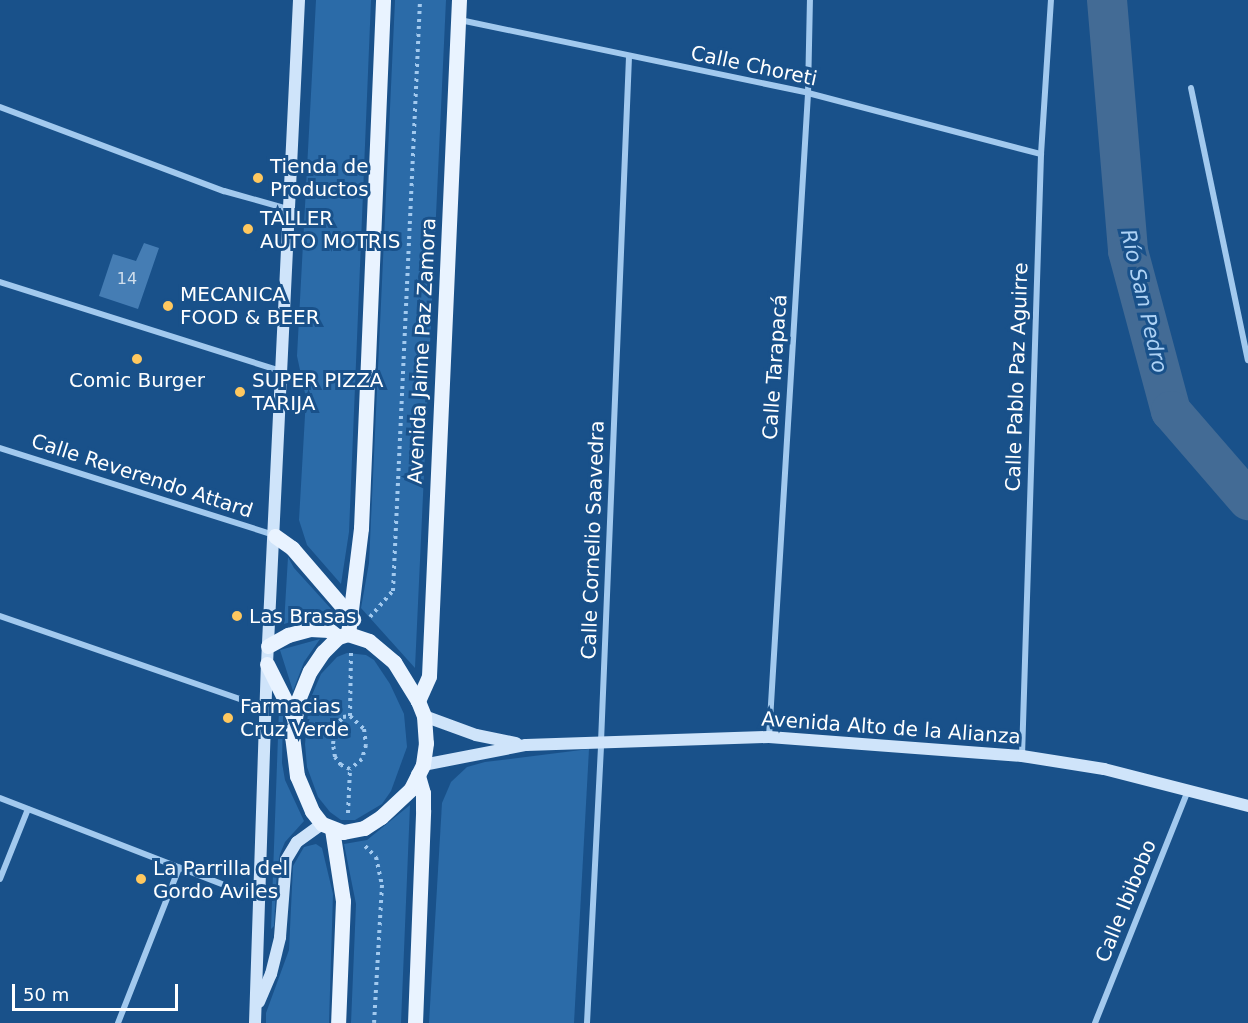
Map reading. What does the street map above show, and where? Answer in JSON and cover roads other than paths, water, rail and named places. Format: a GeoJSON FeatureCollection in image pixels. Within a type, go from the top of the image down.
{"type":"FeatureCollection","features":[{"type":"Feature","properties":{"kind":"main road"},"geometry":{"type":"LineString","coordinates":[[275,536],[292,548],[349,614],[369,641],[394,662],[418,701],[424,716],[426,743],[420,770],[411,789],[381,817],[364,828],[343,832],[327,827],[312,811],[297,776],[293,757],[294,718],[310,671],[323,652],[343,636],[349,614],[361,528],[383,0]]}},
{"type":"Feature","properties":{"kind":"main road","name":"Avenida Jaime Paz Zamora"},"geometry":{"type":"LineString","coordinates":[[418,701],[429,676],[459,0]]}},
{"type":"Feature","properties":{"kind":"main road"},"geometry":{"type":"LineString","coordinates":[[268,646],[288,635],[310,629],[329,630],[343,636],[369,641]]}},
{"type":"Feature","properties":{"kind":"main road"},"geometry":{"type":"LineString","coordinates":[[267,664],[294,718]]}},
{"type":"Feature","properties":{"kind":"main road"},"geometry":{"type":"LineString","coordinates":[[415,1023],[423,810],[420,770]]}},
{"type":"Feature","properties":{"kind":"main road"},"geometry":{"type":"LineString","coordinates":[[327,827],[343,901],[338,1023]]}},
{"type":"Feature","properties":{"kind":"street"},"geometry":{"type":"LineString","coordinates":[[255,1023],[267,664],[275,536],[299,0]]}},
{"type":"Feature","properties":{"kind":"street","name":"Calle Tarapacá"},"geometry":{"type":"LineString","coordinates":[[769,737],[808,93],[810,0]]}},
{"type":"Feature","properties":{"kind":"street","name":"Calle Pablo Paz Aguirre"},"geometry":{"type":"LineString","coordinates":[[1022,756],[1041,154],[1051,0]]}},
{"type":"Feature","properties":{"kind":"street","name":"Calle Choreti"},"geometry":{"type":"LineString","coordinates":[[458,20],[808,93],[1041,154]]}},
{"type":"Feature","properties":{"kind":"street","name":"Calle Cornelio Saavedra"},"geometry":{"type":"LineString","coordinates":[[587,1023],[629,57]]}},
{"type":"Feature","properties":{"kind":"street"},"geometry":{"type":"LineString","coordinates":[[1191,88],[1248,360]]}},
{"type":"Feature","properties":{"kind":"street"},"geometry":{"type":"LineString","coordinates":[[0,107],[224,191],[288,209]]}},
{"type":"Feature","properties":{"kind":"street"},"geometry":{"type":"LineString","coordinates":[[0,282],[282,372]]}},
{"type":"Feature","properties":{"kind":"street","name":"Calle Reverendo Attard"},"geometry":{"type":"LineString","coordinates":[[0,448],[275,536]]}},
{"type":"Feature","properties":{"kind":"street"},"geometry":{"type":"LineString","coordinates":[[0,616],[266,708]]}},
{"type":"Feature","properties":{"kind":"street","name":"Avenida Alto de la Alianza"},"geometry":{"type":"LineString","coordinates":[[424,716],[476,735],[526,745]]}},
{"type":"Feature","properties":{"kind":"street","name":"Avenida Alto de la Alianza"},"geometry":{"type":"LineString","coordinates":[[420,770],[526,745],[769,737],[1022,756],[1104,769],[1248,806]]}},
{"type":"Feature","properties":{"kind":"street","name":"Calle Ibibobo"},"geometry":{"type":"LineString","coordinates":[[1095,1023],[1188,791]]}},
{"type":"Feature","properties":{"kind":"street"},"geometry":{"type":"LineString","coordinates":[[0,798],[258,898]]}},
{"type":"Feature","properties":{"kind":"street"},"geometry":{"type":"LineString","coordinates":[[0,879],[28,808]]}},
{"type":"Feature","properties":{"kind":"street"},"geometry":{"type":"LineString","coordinates":[[256,1009],[271,974],[280,938],[286,860],[297,842],[327,827]]}},
{"type":"Feature","properties":{"kind":"street"},"geometry":{"type":"LineString","coordinates":[[118,1023],[178,868]]}},
{"type":"Feature","properties":{"kind":"waterway","name":"Río San Pedro"},"geometry":{"type":"LineString","coordinates":[[1107,0],[1128,251],[1171,411],[1248,500]]}},
{"type":"Feature","properties":{"kind":"place","name":"Tienda de Productos"},"geometry":{"type":"Point","coordinates":[258,178]}},
{"type":"Feature","properties":{"kind":"place","name":"TALLER AUTO MOTRIS"},"geometry":{"type":"Point","coordinates":[248,229]}},
{"type":"Feature","properties":{"kind":"place","name":"MECANICA FOOD & BEER"},"geometry":{"type":"Point","coordinates":[168,306]}},
{"type":"Feature","properties":{"kind":"place","name":"Comic Burger"},"geometry":{"type":"Point","coordinates":[137,359]}},
{"type":"Feature","properties":{"kind":"place","name":"SUPER PIZZA TARIJA"},"geometry":{"type":"Point","coordinates":[240,392]}},
{"type":"Feature","properties":{"kind":"place","name":"Las Brasas"},"geometry":{"type":"Point","coordinates":[237,616]}},
{"type":"Feature","properties":{"kind":"place","name":"Farmacias Cruz Verde"},"geometry":{"type":"Point","coordinates":[228,718]}},
{"type":"Feature","properties":{"kind":"place","name":"La Parrilla del Gordo Aviles"},"geometry":{"type":"Point","coordinates":[141,879]}}]}
